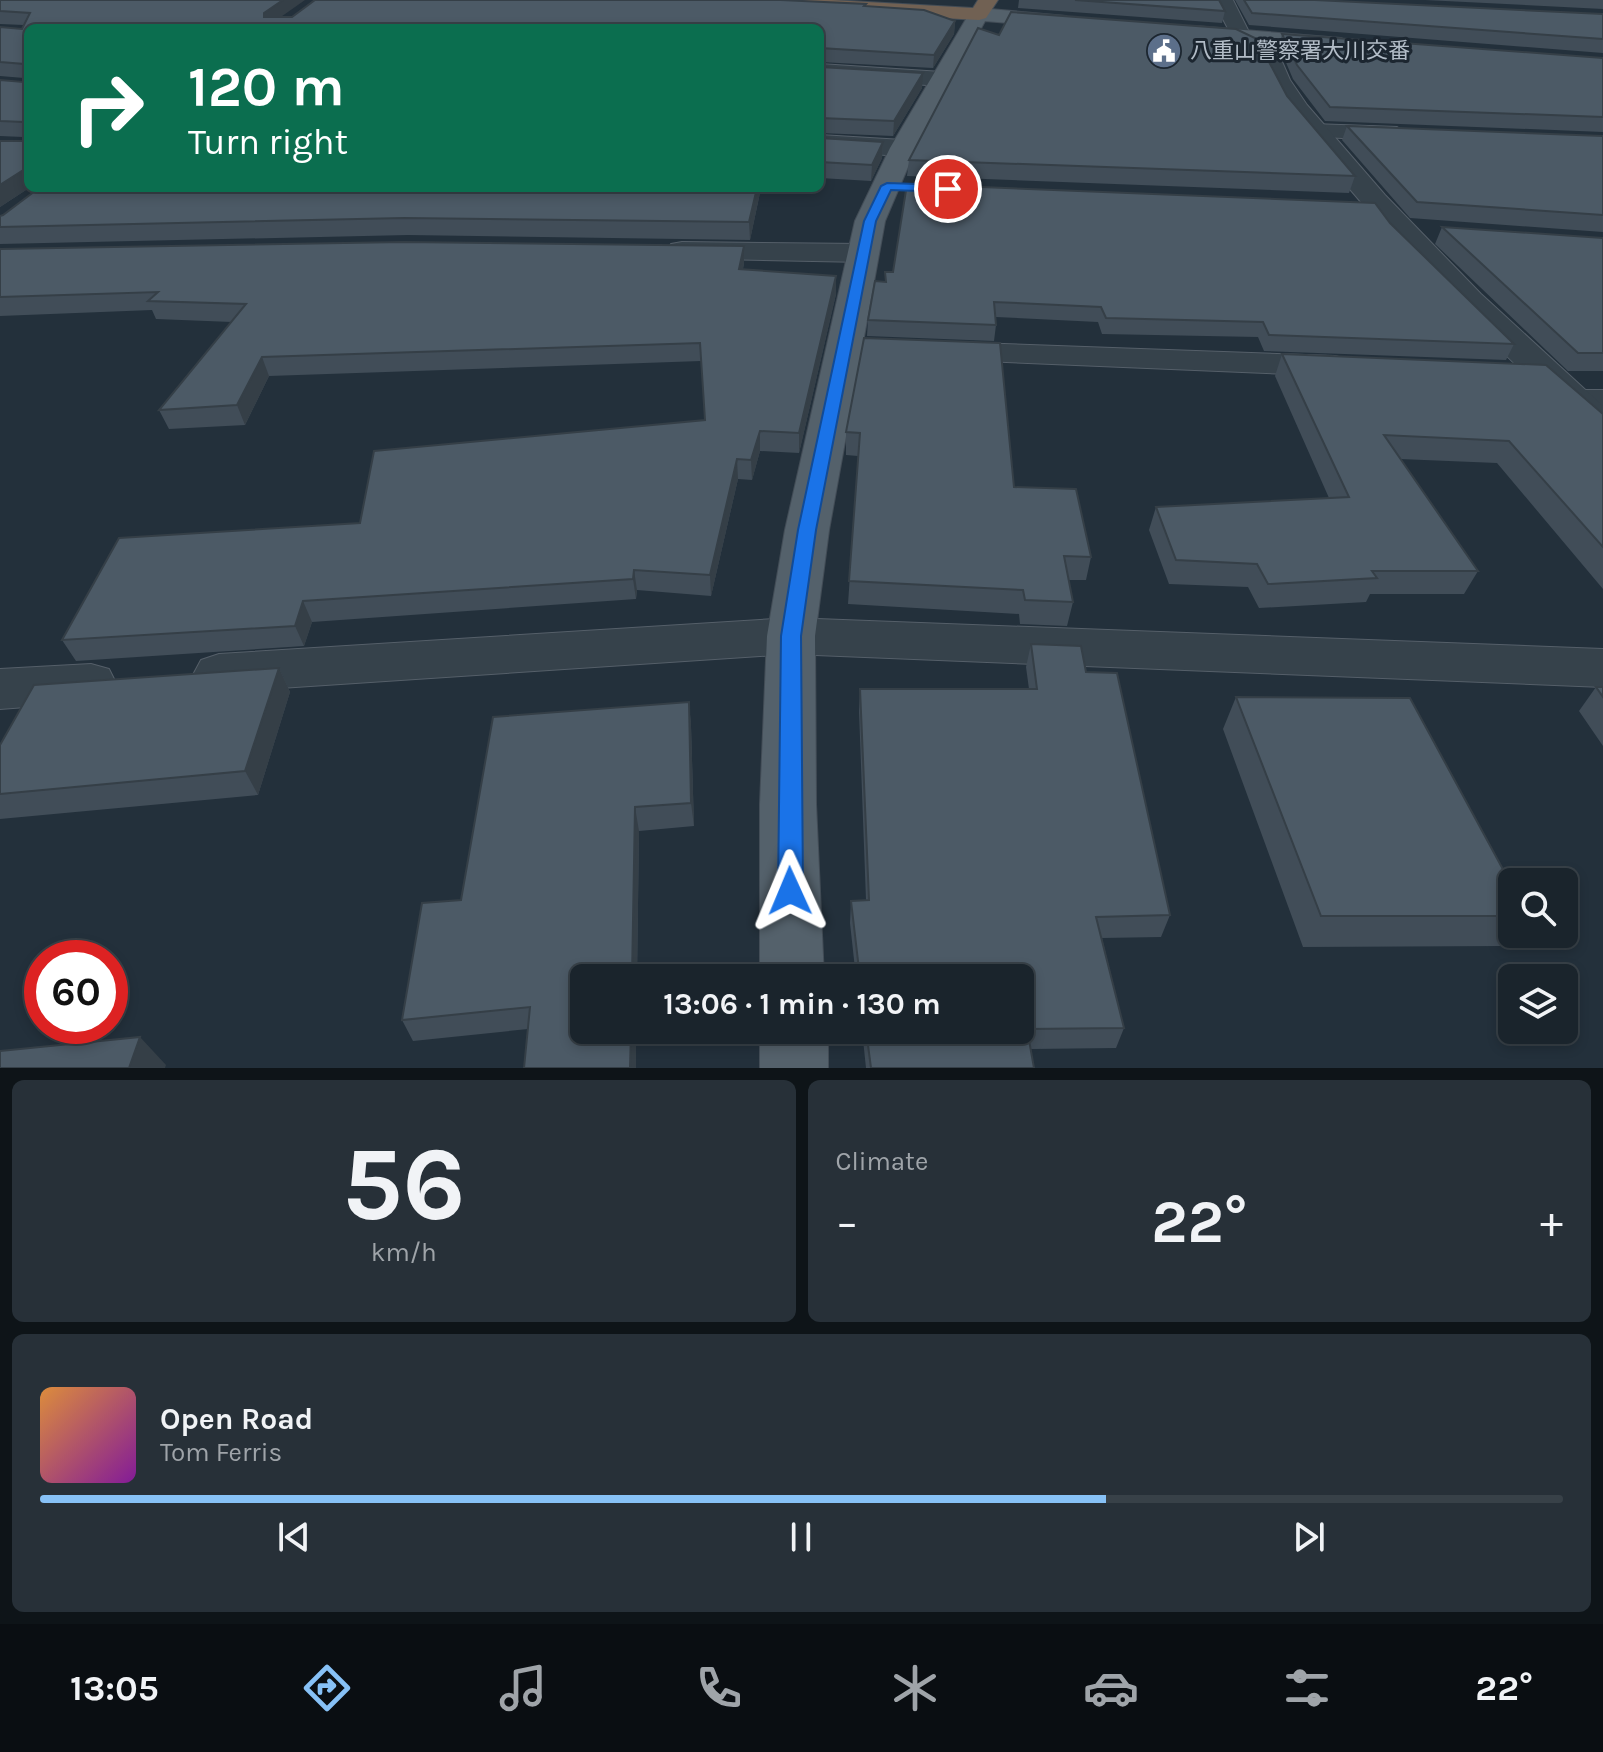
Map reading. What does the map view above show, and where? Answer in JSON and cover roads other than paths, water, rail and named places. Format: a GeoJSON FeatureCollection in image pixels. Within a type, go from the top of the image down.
{"type":"FeatureCollection","features":[{"type":"Feature","properties":{"kind":"highway"},"geometry":{"type":"LineString","coordinates":[[727,0],[983,7]]}},
{"type":"Feature","properties":{"kind":"main road"},"geometry":{"type":"LineString","coordinates":[[792,964],[788,804],[791,636],[807,530],[859,349],[864,253],[870,221],[903,187],[903,148],[983,7],[1088,24]]}},
{"type":"Feature","properties":{"kind":"main road"},"geometry":{"type":"LineString","coordinates":[[1180,31],[1364,45]]}},
{"type":"Feature","properties":{"kind":"main road"},"geometry":{"type":"LineString","coordinates":[[794,1044],[794,1068]]}},
{"type":"Feature","properties":{"kind":"street"},"geometry":{"type":"LineString","coordinates":[[1223,0],[1241,36],[1265,46],[1283,92],[1388,217],[1541,374],[1588,400],[1603,426]]}},
{"type":"Feature","properties":{"kind":"street"},"geometry":{"type":"LineString","coordinates":[[824,71],[942,79]]}},
{"type":"Feature","properties":{"kind":"street"},"geometry":{"type":"LineString","coordinates":[[824,143],[903,148]]}},
{"type":"Feature","properties":{"kind":"street"},"geometry":{"type":"LineString","coordinates":[[1347,205],[1445,232]]}},
{"type":"Feature","properties":{"kind":"street"},"geometry":{"type":"LineString","coordinates":[[659,250],[864,253]]}},
{"type":"Feature","properties":{"kind":"street"},"geometry":{"type":"LineString","coordinates":[[0,689],[791,636],[1603,668]]}},
{"type":"Feature","properties":{"kind":"lane"},"geometry":{"type":"LineString","coordinates":[[1313,131],[1420,135]]}},
{"type":"Feature","properties":{"kind":"lane"},"geometry":{"type":"LineString","coordinates":[[923,351],[1367,368]]}},
{"type":"Feature","properties":{"kind":"lane"},"geometry":{"type":"LineString","coordinates":[[1494,372],[1541,374]]}},
{"type":"Feature","properties":{"kind":"place","name":"八重山警察署大川交番"},"geometry":{"type":"Point","coordinates":[1164,51]}}]}
